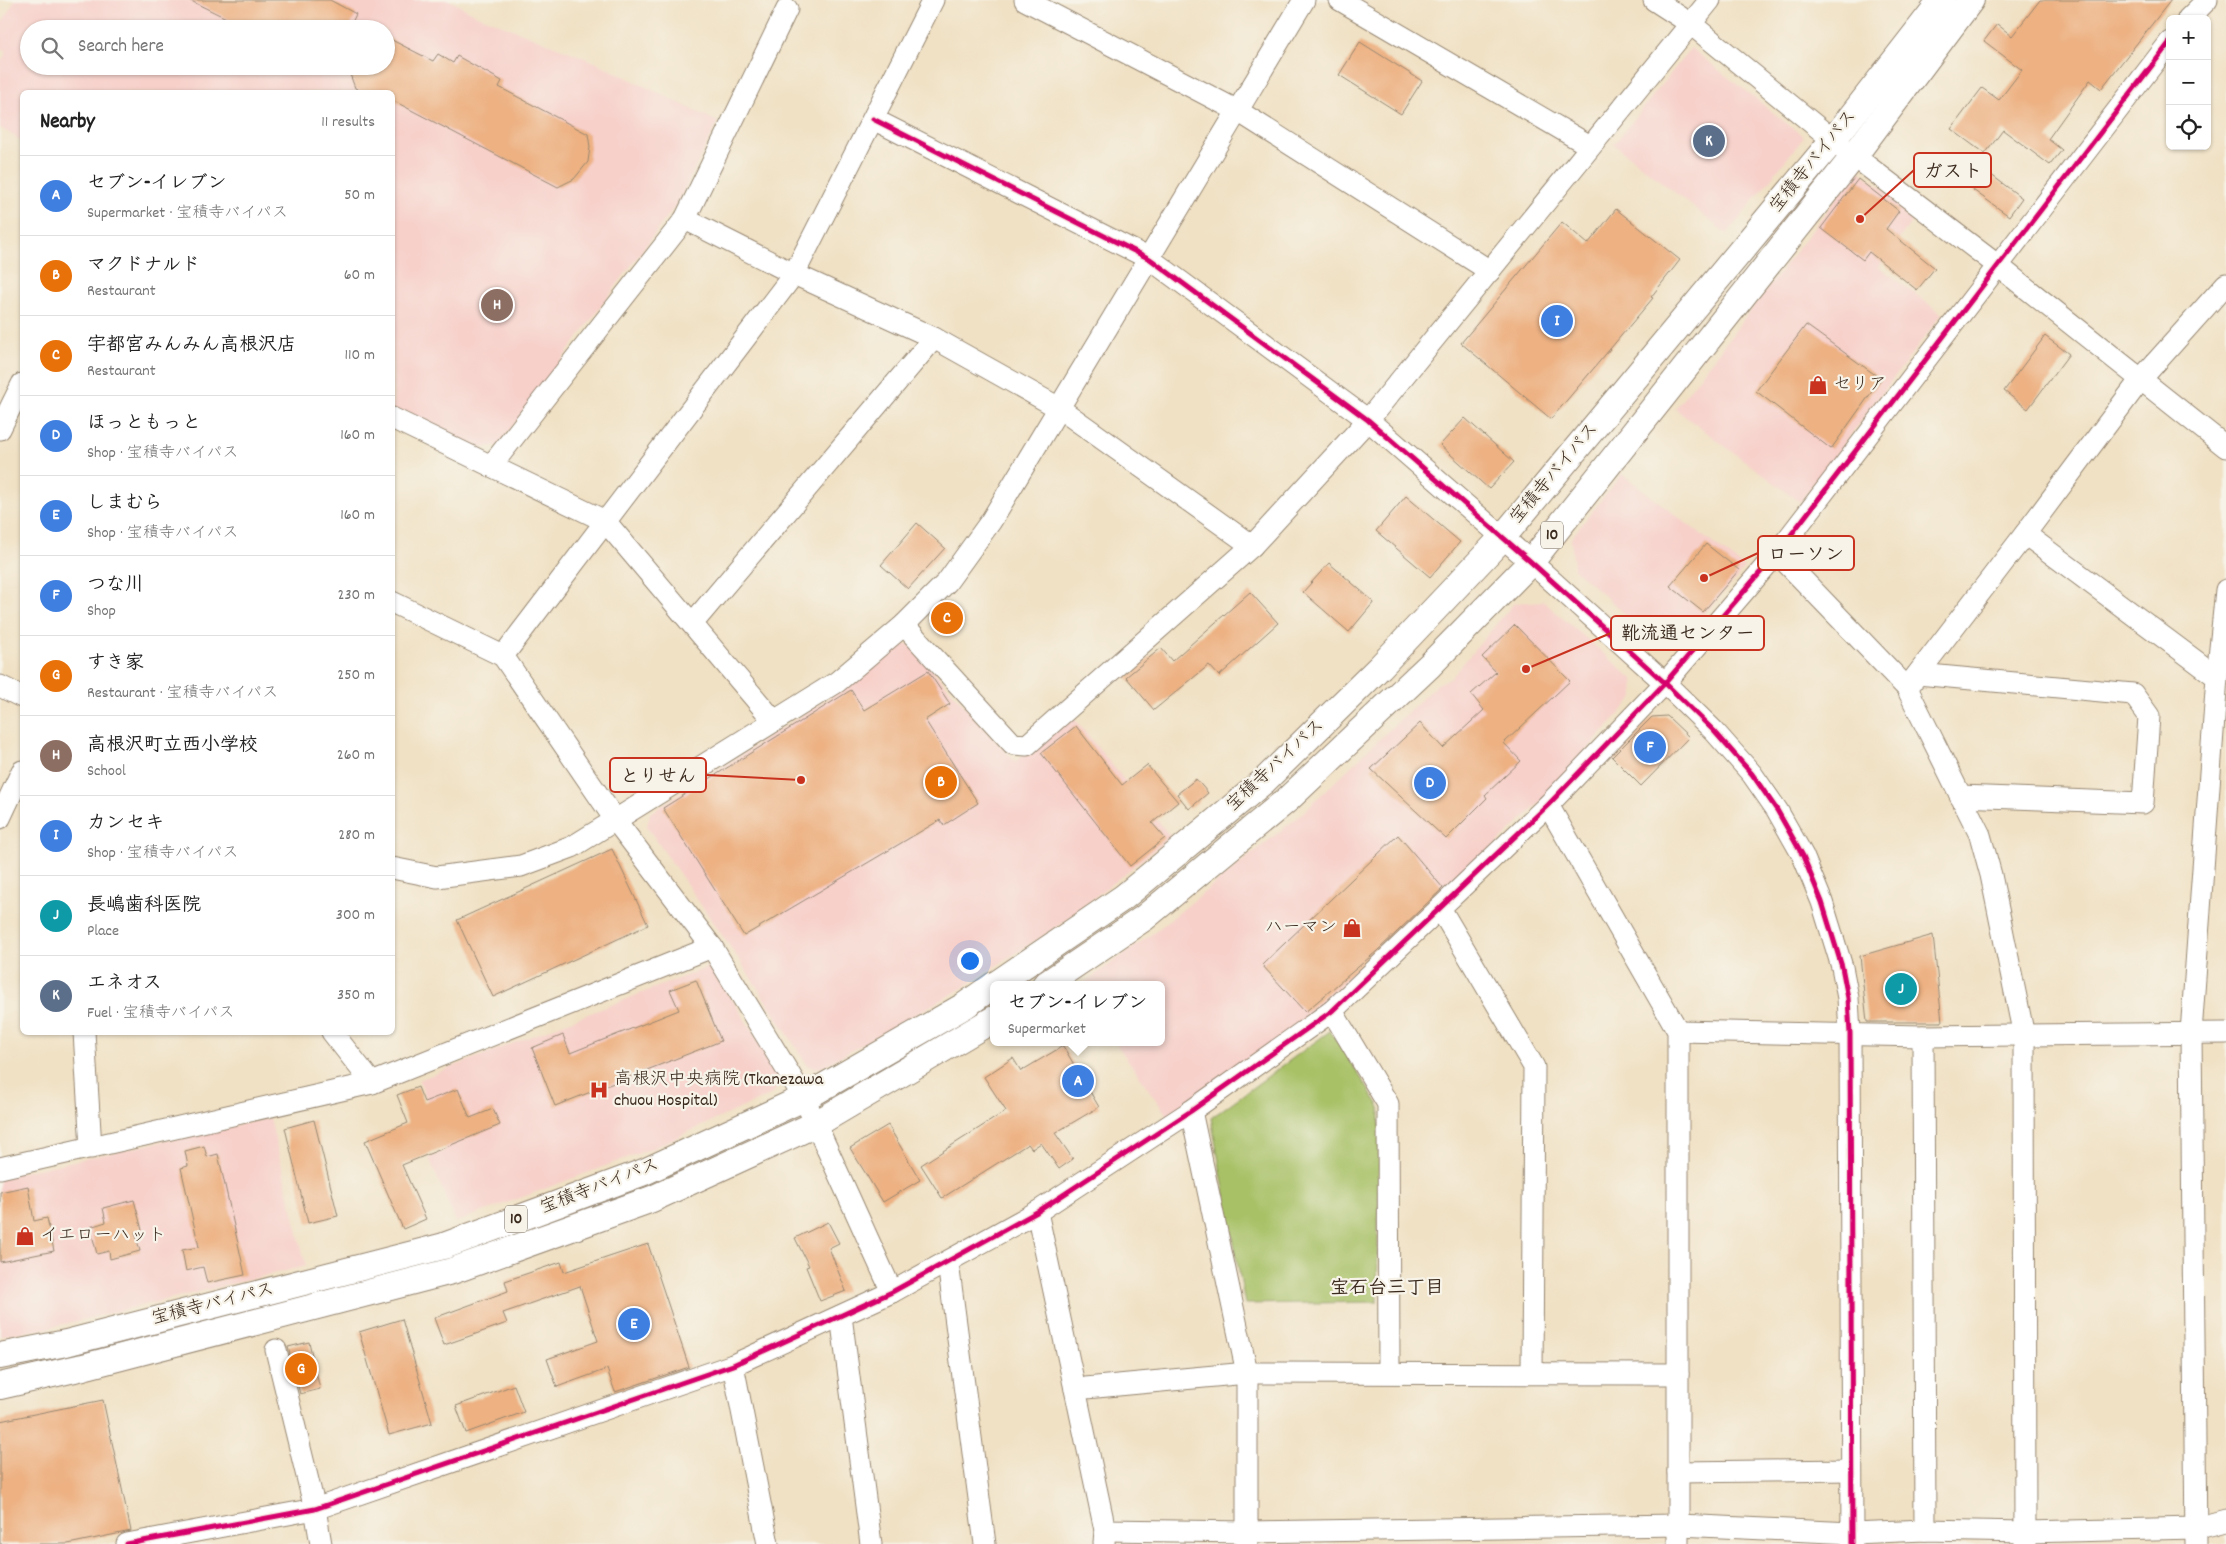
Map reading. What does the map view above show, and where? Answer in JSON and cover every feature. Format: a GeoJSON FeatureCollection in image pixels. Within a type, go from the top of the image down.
{"type":"FeatureCollection","features":[{"type":"Feature","properties":{"kind":"main road","name":"宝積寺バイパス"},"geometry":{"type":"LineString","coordinates":[[1001,981],[1124,897],[1264,782],[1380,667],[1502,538],[1834,140],[1942,0]]}},
{"type":"Feature","properties":{"kind":"main road","name":"宝積寺バイパス"},"geometry":{"type":"LineString","coordinates":[[1051,981],[1144,918],[1287,800],[1430,665],[1531,562],[1854,156],[1971,0]]}},
{"type":"Feature","properties":{"kind":"main road","name":"宝積寺バイパス"},"geometry":{"type":"LineString","coordinates":[[0,1356],[66,1343],[444,1246],[644,1172],[804,1098],[964,1006],[990,988]]}},
{"type":"Feature","properties":{"kind":"main road","name":"宝積寺バイパス"},"geometry":{"type":"LineString","coordinates":[[0,1386],[83,1367],[452,1271],[652,1199],[816,1124],[990,1021]]}},
{"type":"Feature","properties":{"kind":"street"},"geometry":{"type":"LineString","coordinates":[[503,656],[794,274],[933,0]]}},
{"type":"Feature","properties":{"kind":"street"},"geometry":{"type":"LineString","coordinates":[[1025,0],[1238,111],[1490,271]]}},
{"type":"Feature","properties":{"kind":"street"},"geometry":{"type":"LineString","coordinates":[[395,869],[437,877],[521,866],[572,847],[837,682],[904,625],[947,582],[991,521],[1304,0]]}},
{"type":"Feature","properties":{"kind":"street"},"geometry":{"type":"LineString","coordinates":[[1340,0],[1590,146]]}},
{"type":"Feature","properties":{"kind":"street"},"geometry":{"type":"LineString","coordinates":[[1654,0],[1691,24],[1854,156],[1997,265],[2226,447]]}},
{"type":"Feature","properties":{"kind":"street"},"geometry":{"type":"LineString","coordinates":[[904,625],[1013,744],[1028,744],[1252,546],[1368,420],[1710,0]]}},
{"type":"Feature","properties":{"kind":"street"},"geometry":{"type":"LineString","coordinates":[[2192,15],[2207,0]]}},
{"type":"Feature","properties":{"kind":"street"},"geometry":{"type":"LineString","coordinates":[[490,466],[685,219],[783,3]]}},
{"type":"Feature","properties":{"kind":"street"},"geometry":{"type":"LineString","coordinates":[[127,1544],[168,1540],[315,1509],[733,1365],[892,1292],[948,1263],[1037,1212],[1191,1111],[1332,1011],[1548,806],[1665,683],[1777,553],[2166,47]]}},
{"type":"Feature","properties":{"kind":"street"},"geometry":{"type":"LineString","coordinates":[[873,119],[1150,259],[1368,420],[1531,562],[1665,683],[1714,731],[1752,774],[1777,810],[1803,856],[1822,902],[1842,967],[1848,998],[1850,1034],[1852,1539]]}},
{"type":"Feature","properties":{"kind":"street"},"geometry":{"type":"LineString","coordinates":[[685,219],[794,274],[934,338],[1059,408],[1252,546]]}},
{"type":"Feature","properties":{"kind":"street"},"geometry":{"type":"LineString","coordinates":[[1913,681],[2141,379],[2226,284]]}},
{"type":"Feature","properties":{"kind":"street"},"geometry":{"type":"LineString","coordinates":[[692,624],[934,338]]}},
{"type":"Feature","properties":{"kind":"street"},"geometry":{"type":"LineString","coordinates":[[0,429],[20,388]]}},
{"type":"Feature","properties":{"kind":"street"},"geometry":{"type":"LineString","coordinates":[[395,419],[605,521],[774,721]]}},
{"type":"Feature","properties":{"kind":"street"},"geometry":{"type":"LineString","coordinates":[[2025,534],[2217,677]]}},
{"type":"Feature","properties":{"kind":"street"},"geometry":{"type":"LineString","coordinates":[[1777,553],[1913,681],[1960,796],[1980,835],[1991,875],[2024,1036],[2025,1538]]}},
{"type":"Feature","properties":{"kind":"street"},"geometry":{"type":"LineString","coordinates":[[2196,1536],[2191,1033],[2217,677],[2226,592]]}},
{"type":"Feature","properties":{"kind":"street"},"geometry":{"type":"LineString","coordinates":[[395,603],[503,656],[616,820],[712,947],[804,1098],[892,1292]]}},
{"type":"Feature","properties":{"kind":"street"},"geometry":{"type":"LineString","coordinates":[[1913,681],[2133,694],[2149,716],[2143,803],[1960,796]]}},
{"type":"Feature","properties":{"kind":"street"},"geometry":{"type":"LineString","coordinates":[[0,686],[20,696]]}},
{"type":"Feature","properties":{"kind":"street"},"geometry":{"type":"LineString","coordinates":[[0,818],[20,775]]}},
{"type":"Feature","properties":{"kind":"street"},"geometry":{"type":"LineString","coordinates":[[1548,806],[1678,1031],[1678,1534]]}},
{"type":"Feature","properties":{"kind":"street"},"geometry":{"type":"LineString","coordinates":[[1440,908],[1534,1067],[1532,1373]]}},
{"type":"Feature","properties":{"kind":"street"},"geometry":{"type":"LineString","coordinates":[[0,1168],[372,1083],[712,947]]}},
{"type":"Feature","properties":{"kind":"street"},"geometry":{"type":"LineString","coordinates":[[1332,1011],[1388,1104],[1389,1372]]}},
{"type":"Feature","properties":{"kind":"street"},"geometry":{"type":"LineString","coordinates":[[1678,1031],[1923,1036],[2226,1033]]}},
{"type":"Feature","properties":{"kind":"street"},"geometry":{"type":"LineString","coordinates":[[84,1035],[91,1148]]}},
{"type":"Feature","properties":{"kind":"street"},"geometry":{"type":"LineString","coordinates":[[334,1035],[372,1083]]}},
{"type":"Feature","properties":{"kind":"street"},"geometry":{"type":"LineString","coordinates":[[1923,1036],[1925,1530]]}},
{"type":"Feature","properties":{"kind":"street"},"geometry":{"type":"LineString","coordinates":[[1191,1111],[1247,1373],[1247,1538]]}},
{"type":"Feature","properties":{"kind":"street"},"geometry":{"type":"LineString","coordinates":[[1037,1212],[1104,1537],[1247,1538],[1678,1534],[1852,1539],[1925,1530],[2025,1538],[2196,1536],[2226,1520]]}},
{"type":"Feature","properties":{"kind":"street"},"geometry":{"type":"LineString","coordinates":[[948,1263],[985,1544]]}},
{"type":"Feature","properties":{"kind":"street"},"geometry":{"type":"LineString","coordinates":[[841,1316],[871,1544]]}},
{"type":"Feature","properties":{"kind":"street"},"geometry":{"type":"LineString","coordinates":[[276,1350],[315,1509],[321,1544]]}},
{"type":"Feature","properties":{"kind":"street"},"geometry":{"type":"LineString","coordinates":[[733,1365],[768,1544]]}},
{"type":"Feature","properties":{"kind":"street"},"geometry":{"type":"LineString","coordinates":[[1075,1389],[1247,1373],[1678,1374]]}},
{"type":"Feature","properties":{"kind":"street"},"geometry":{"type":"LineString","coordinates":[[1678,1472],[1851,1470]]}},
{"type":"Feature","properties":{"kind":"shaded area"},"geometry":{"type":"Polygon","coordinates":[[[15,0],[449,0],[477,15],[595,62],[718,122],[678,202],[499,445],[476,449],[395,410],[395,90],[20,90],[20,140],[0,128],[0,63],[7,52],[0,48],[0,26],[15,0]]]}},
{"type":"Feature","properties":{"kind":"shaded area"},"geometry":{"type":"Polygon","coordinates":[[[1691,48],[1804,137],[1727,234],[1614,144],[1691,48]]]}},
{"type":"Feature","properties":{"kind":"shaded area"},"geometry":{"type":"Polygon","coordinates":[[[1858,170],[1917,214],[1879,267],[1942,314],[1800,502],[1675,409],[1858,170]]]}},
{"type":"Feature","properties":{"kind":"shaded area"},"geometry":{"type":"Polygon","coordinates":[[[1622,474],[1745,568],[1677,645],[1662,646],[1574,569],[1571,538],[1622,474]]]}},
{"type":"Feature","properties":{"kind":"shaded area"},"geometry":{"type":"Polygon","coordinates":[[[1543,601],[1633,679],[1634,697],[1546,797],[1326,1006],[1169,1118],[1118,1046],[1165,1046],[1165,981],[1087,981],[1156,931],[1299,816],[1437,684],[1451,678],[1514,603],[1543,601]]]}},
{"type":"Feature","properties":{"kind":"shaded area"},"geometry":{"type":"Polygon","coordinates":[[[896,644],[910,645],[1015,762],[1072,716],[1171,837],[1058,926],[959,990],[820,1068],[808,1066],[742,964],[647,827],[650,813],[843,689],[896,644]]]}},
{"type":"Feature","properties":{"kind":"shaded area","name":"高根沢中央病院 (Tkanezawa chuou Hospital)"},"geometry":{"type":"Polygon","coordinates":[[[711,966],[780,1075],[778,1086],[772,1094],[653,1148],[456,1222],[429,1158],[446,1150],[419,1080],[711,966]]]}},
{"type":"Feature","properties":{"kind":"shaded area"},"geometry":{"type":"Polygon","coordinates":[[[270,1118],[306,1266],[44,1329],[0,1336],[0,1177],[270,1118]]]}},
{"type":"Feature","properties":{"kind":"green space"},"geometry":{"type":"Polygon","coordinates":[[[1330,1031],[1380,1107],[1377,1302],[1245,1304],[1211,1118],[1330,1031]]]}},
{"type":"Feature","properties":{"kind":"building"},"geometry":{"type":"Polygon","coordinates":[[[189,0],[330,0],[356,14],[353,20],[230,20],[189,0]]]}},
{"type":"Feature","properties":{"kind":"building"},"geometry":{"type":"Polygon","coordinates":[[[2040,0],[2171,0],[2101,89],[2090,80],[2048,139],[2062,150],[2050,165],[2003,130],[1985,154],[1951,129],[1982,88],[1999,100],[2022,70],[1984,41],[1997,24],[2012,36],[2040,0]]]}},
{"type":"Feature","properties":{"kind":"building"},"geometry":{"type":"Polygon","coordinates":[[[395,42],[433,61],[438,54],[453,63],[457,56],[502,81],[499,87],[588,134],[590,147],[588,162],[574,179],[558,187],[395,102],[395,90],[359,90],[355,88],[350,75],[395,75],[395,42]]]}},
{"type":"Feature","properties":{"kind":"building"},"geometry":{"type":"Polygon","coordinates":[[[1360,42],[1422,81],[1401,114],[1339,75],[1360,42]]]}},
{"type":"Feature","properties":{"kind":"building"},"geometry":{"type":"Polygon","coordinates":[[[1986,171],[2022,198],[2009,216],[1973,190],[1986,171]]]}},
{"type":"Feature","properties":{"kind":"building"},"geometry":{"type":"Polygon","coordinates":[[[1858,179],[1899,211],[1886,229],[1935,268],[1917,290],[1869,252],[1863,260],[1821,228],[1858,179]]]}},
{"type":"Feature","properties":{"kind":"building"},"geometry":{"type":"Polygon","coordinates":[[[1616,209],[1680,260],[1651,297],[1653,298],[1551,419],[1461,343],[1562,222],[1588,244],[1616,209]]]}},
{"type":"Feature","properties":{"kind":"building","name":"セリア"},"geometry":{"type":"Polygon","coordinates":[[[1806,325],[1881,379],[1831,449],[1756,391],[1806,325]]]}},
{"type":"Feature","properties":{"kind":"building"},"geometry":{"type":"Polygon","coordinates":[[[2045,336],[2069,354],[2028,409],[2004,391],[2045,336]]]}},
{"type":"Feature","properties":{"kind":"building"},"geometry":{"type":"Polygon","coordinates":[[[1465,418],[1514,462],[1489,489],[1440,445],[1465,418]]]}},
{"type":"Feature","properties":{"kind":"building"},"geometry":{"type":"Polygon","coordinates":[[[1406,496],[1460,542],[1430,577],[1376,531],[1406,496]]]}},
{"type":"Feature","properties":{"kind":"building"},"geometry":{"type":"Polygon","coordinates":[[[917,523],[945,548],[908,589],[881,565],[917,523]]]}},
{"type":"Feature","properties":{"kind":"building"},"geometry":{"type":"Polygon","coordinates":[[[1706,544],[1739,570],[1703,612],[1670,586],[1706,544]]]}},
{"type":"Feature","properties":{"kind":"building"},"geometry":{"type":"Polygon","coordinates":[[[1329,563],[1374,602],[1349,632],[1303,592],[1329,563]]]}},
{"type":"Feature","properties":{"kind":"building"},"geometry":{"type":"Polygon","coordinates":[[[1250,592],[1278,623],[1219,676],[1209,665],[1154,710],[1126,677],[1161,648],[1172,661],[1250,592]]]}},
{"type":"Feature","properties":{"kind":"building"},"geometry":{"type":"Polygon","coordinates":[[[1515,625],[1570,681],[1504,743],[1521,761],[1485,795],[1487,798],[1446,839],[1371,769],[1420,723],[1443,748],[1484,710],[1471,694],[1496,672],[1482,657],[1515,625]]]}},
{"type":"Feature","properties":{"kind":"building"},"geometry":{"type":"Polygon","coordinates":[[[928,671],[950,704],[925,720],[978,803],[944,825],[940,820],[744,936],[663,808],[851,690],[864,710],[928,671]]]}},
{"type":"Feature","properties":{"kind":"building"},"geometry":{"type":"Polygon","coordinates":[[[1667,716],[1689,737],[1641,786],[1612,757],[1652,717],[1667,716]]]}},
{"type":"Feature","properties":{"kind":"building"},"geometry":{"type":"Polygon","coordinates":[[[1076,726],[1122,785],[1147,765],[1178,802],[1152,823],[1165,838],[1130,866],[1041,753],[1076,726]]]}},
{"type":"Feature","properties":{"kind":"building"},"geometry":{"type":"Polygon","coordinates":[[[1196,779],[1208,793],[1189,809],[1177,794],[1196,779]]]}},
{"type":"Feature","properties":{"kind":"building","name":"ハーマン"},"geometry":{"type":"Polygon","coordinates":[[[1398,835],[1443,888],[1377,951],[1305,1012],[1262,965],[1398,835]]]}},
{"type":"Feature","properties":{"kind":"building"},"geometry":{"type":"Polygon","coordinates":[[[612,849],[648,925],[493,997],[457,920],[612,849]]]}},
{"type":"Feature","properties":{"kind":"building"},"geometry":{"type":"Polygon","coordinates":[[[1933,935],[1942,1022],[1867,1022],[1860,956],[1933,935]]]}},
{"type":"Feature","properties":{"kind":"building"},"geometry":{"type":"Polygon","coordinates":[[[696,980],[721,1041],[555,1106],[532,1048],[563,1035],[570,1053],[679,1010],[670,990],[696,980]]]}},
{"type":"Feature","properties":{"kind":"building"},"geometry":{"type":"Polygon","coordinates":[[[1063,1046],[1099,1107],[1055,1133],[1073,1159],[1059,1169],[1041,1143],[1032,1149],[1028,1144],[942,1198],[921,1165],[1006,1111],[984,1077],[1013,1058],[1021,1071],[1063,1046]]]}},
{"type":"Feature","properties":{"kind":"building"},"geometry":{"type":"Polygon","coordinates":[[[418,1087],[424,1102],[458,1089],[470,1118],[493,1109],[500,1125],[402,1165],[426,1219],[403,1229],[365,1141],[408,1123],[397,1095],[418,1087]]]}},
{"type":"Feature","properties":{"kind":"building"},"geometry":{"type":"Polygon","coordinates":[[[314,1120],[338,1216],[308,1223],[285,1128],[314,1120]]]}},
{"type":"Feature","properties":{"kind":"building"},"geometry":{"type":"Polygon","coordinates":[[[888,1125],[920,1180],[883,1202],[850,1148],[888,1125]]]}},
{"type":"Feature","properties":{"kind":"building"},"geometry":{"type":"Polygon","coordinates":[[[204,1146],[207,1157],[218,1154],[245,1275],[207,1283],[203,1267],[186,1271],[182,1250],[199,1247],[181,1168],[188,1166],[185,1151],[204,1146]]]}},
{"type":"Feature","properties":{"kind":"building","name":"イエローハット"},"geometry":{"type":"Polygon","coordinates":[[[28,1186],[34,1221],[47,1218],[54,1251],[0,1262],[0,1192],[28,1186]]]}},
{"type":"Feature","properties":{"kind":"building"},"geometry":{"type":"Polygon","coordinates":[[[134,1200],[142,1230],[135,1232],[140,1251],[110,1259],[109,1251],[97,1254],[90,1227],[106,1222],[103,1208],[134,1200]]]}},
{"type":"Feature","properties":{"kind":"building"},"geometry":{"type":"Polygon","coordinates":[[[828,1222],[839,1243],[829,1248],[846,1291],[820,1301],[806,1267],[809,1266],[795,1238],[828,1222]]]}},
{"type":"Feature","properties":{"kind":"building"},"geometry":{"type":"Polygon","coordinates":[[[648,1244],[689,1367],[615,1392],[607,1369],[557,1387],[547,1359],[598,1341],[580,1286],[503,1313],[507,1323],[444,1345],[434,1318],[508,1291],[505,1281],[561,1262],[564,1272],[648,1244]]]}},
{"type":"Feature","properties":{"kind":"building"},"geometry":{"type":"Polygon","coordinates":[[[402,1319],[432,1423],[389,1435],[359,1332],[402,1319]]]}},
{"type":"Feature","properties":{"kind":"building"},"geometry":{"type":"Polygon","coordinates":[[[309,1342],[320,1389],[300,1394],[288,1347],[309,1342]]]}},
{"type":"Feature","properties":{"kind":"building"},"geometry":{"type":"Polygon","coordinates":[[[514,1385],[524,1412],[466,1433],[456,1406],[514,1385]]]}},
{"type":"Feature","properties":{"kind":"building"},"geometry":{"type":"Polygon","coordinates":[[[103,1400],[131,1531],[68,1544],[0,1544],[0,1421],[103,1400]]]}},
{"type":"Feature","properties":{"kind":"cycle path"},"geometry":{"type":"LineString","coordinates":[[127,1544],[315,1509],[733,1365],[892,1292],[1037,1212],[1191,1111],[1332,1011],[1548,805],[1665,683],[1777,553],[2166,47]]}},
{"type":"Feature","properties":{"kind":"cycle path"},"geometry":{"type":"LineString","coordinates":[[873,119],[1150,259],[1368,420],[1531,562],[1665,683],[1714,731],[1752,774],[1777,810],[1803,856],[1822,902],[1842,967],[1848,998],[1850,1034],[1852,1544]]}},
{"type":"Feature","properties":{"kind":"place","name":"エネオス"},"geometry":{"type":"Point","coordinates":[1709,141]}},
{"type":"Feature","properties":{"kind":"place","name":"ガスト"},"geometry":{"type":"Point","coordinates":[1860,219]}},
{"type":"Feature","properties":{"kind":"place","name":"高根沢町立西小学校"},"geometry":{"type":"Point","coordinates":[497,305]}},
{"type":"Feature","properties":{"kind":"place","name":"カンセキ"},"geometry":{"type":"Point","coordinates":[1557,321]}},
{"type":"Feature","properties":{"kind":"place","name":"セリア"},"geometry":{"type":"Point","coordinates":[1818,385]}},
{"type":"Feature","properties":{"kind":"place","name":"ローソン"},"geometry":{"type":"Point","coordinates":[1704,578]}},
{"type":"Feature","properties":{"kind":"place","name":"宇都宮みんみん高根沢店"},"geometry":{"type":"Point","coordinates":[947,618]}},
{"type":"Feature","properties":{"kind":"place","name":"靴流通センター"},"geometry":{"type":"Point","coordinates":[1526,669]}},
{"type":"Feature","properties":{"kind":"place","name":"つな川"},"geometry":{"type":"Point","coordinates":[1650,747]}},
{"type":"Feature","properties":{"kind":"place","name":"とりせん"},"geometry":{"type":"Point","coordinates":[801,780]}},
{"type":"Feature","properties":{"kind":"place","name":"マクドナルド"},"geometry":{"type":"Point","coordinates":[941,782]}},
{"type":"Feature","properties":{"kind":"place","name":"ほっともっと"},"geometry":{"type":"Point","coordinates":[1430,783]}},
{"type":"Feature","properties":{"kind":"place","name":"ハーマン"},"geometry":{"type":"Point","coordinates":[1352,928]}},
{"type":"Feature","properties":{"kind":"place","name":"長嶋歯科医院"},"geometry":{"type":"Point","coordinates":[1901,989]}},
{"type":"Feature","properties":{"kind":"place","name":"セブン-イレブン"},"geometry":{"type":"Point","coordinates":[1078,1081]}},
{"type":"Feature","properties":{"kind":"place","name":"高根沢中央病院 (Tkanezawa chuou Hospital)"},"geometry":{"type":"Point","coordinates":[599,1090]}},
{"type":"Feature","properties":{"kind":"place","name":"イエローハット"},"geometry":{"type":"Point","coordinates":[25,1236]}},
{"type":"Feature","properties":{"kind":"place","name":"しまむら"},"geometry":{"type":"Point","coordinates":[634,1324]}},
{"type":"Feature","properties":{"kind":"place","name":"すき家"},"geometry":{"type":"Point","coordinates":[301,1369]}},
{"type":"Feature","properties":{"kind":"district","name":"宝石台三丁目"},"geometry":{"type":"Point","coordinates":[1387,1289]}}]}
